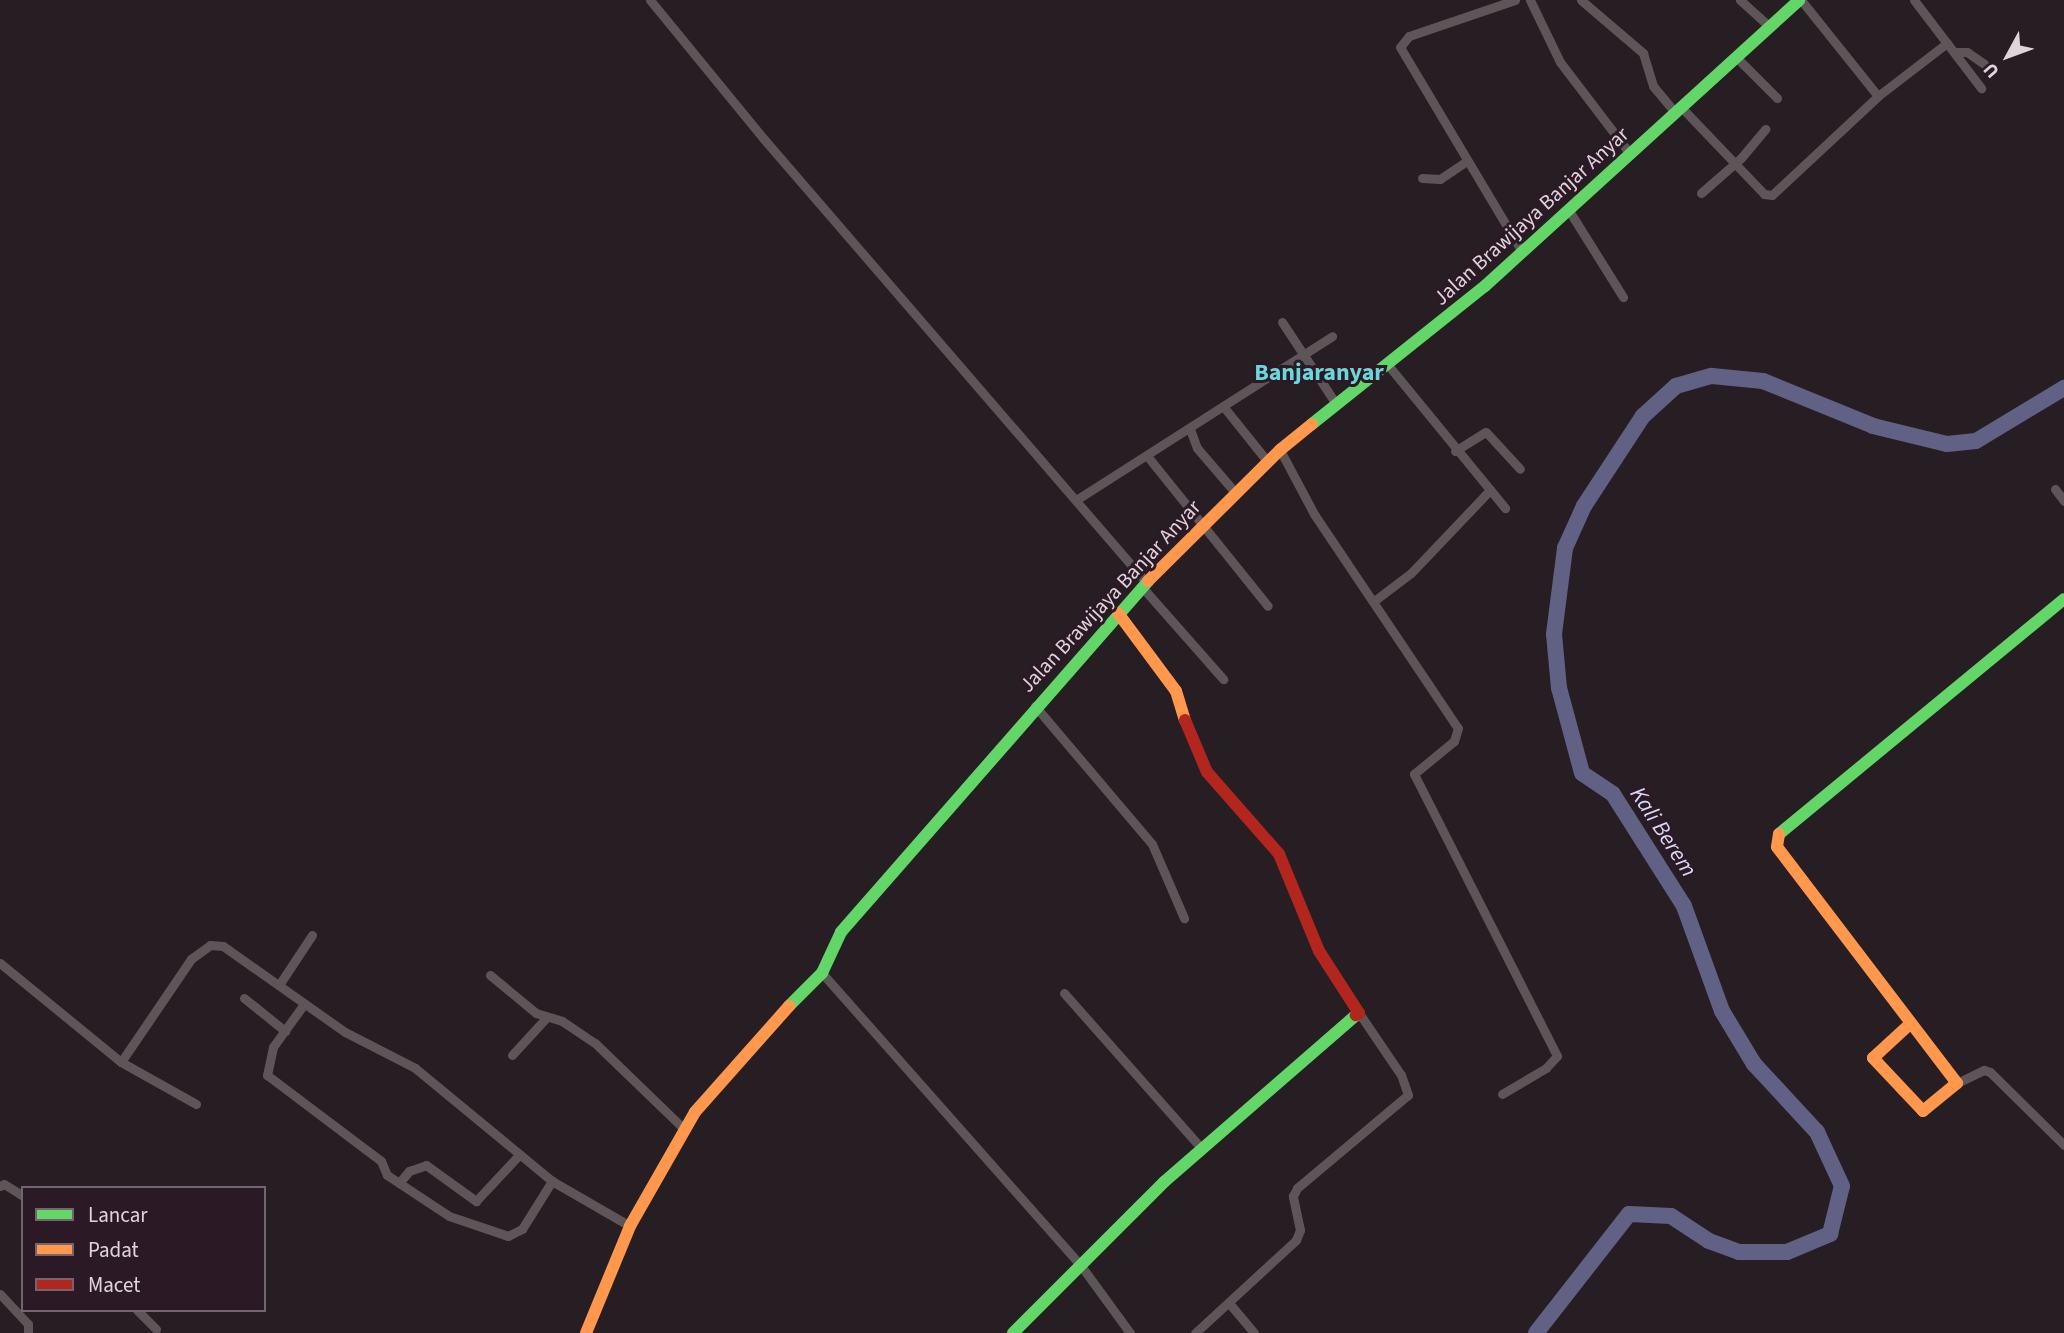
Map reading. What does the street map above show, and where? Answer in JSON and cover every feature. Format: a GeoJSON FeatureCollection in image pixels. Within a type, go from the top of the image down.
{"type":"FeatureCollection","features":[{"type":"Feature","properties":{"kind":"street"},"geometry":{"type":"LineString","coordinates":[[650,0],[763,138],[1076,500],[1223,679]]}},
{"type":"Feature","properties":{"kind":"street"},"geometry":{"type":"LineString","coordinates":[[1514,0],[1409,36],[1400,47],[1522,252]]}},
{"type":"Feature","properties":{"kind":"street"},"geometry":{"type":"LineString","coordinates":[[1530,0],[1575,84],[1630,153]]}},
{"type":"Feature","properties":{"kind":"street"},"geometry":{"type":"LineString","coordinates":[[1581,0],[1643,52],[1653,86],[1764,194],[1772,195],[1878,96],[1947,43]]}},
{"type":"Feature","properties":{"kind":"street"},"geometry":{"type":"LineString","coordinates":[[1740,0],[1769,26]]}},
{"type":"Feature","properties":{"kind":"street"},"geometry":{"type":"LineString","coordinates":[[1800,0],[1878,96]]}},
{"type":"Feature","properties":{"kind":"street","name":"Jalan Brawijaya Banjar Anyar"},"geometry":{"type":"LineString","coordinates":[[586,1333],[630,1226],[684,1129],[758,1037],[822,973],[841,932],[1118,613],[1203,522],[1267,461],[1388,365],[1522,252],[1800,0]]}},
{"type":"Feature","properties":{"kind":"street"},"geometry":{"type":"LineString","coordinates":[[1914,0],[1981,88]]}},
{"type":"Feature","properties":{"kind":"street"},"geometry":{"type":"LineString","coordinates":[[1954,52],[1967,52],[1984,64]]}},
{"type":"Feature","properties":{"kind":"street"},"geometry":{"type":"LineString","coordinates":[[1736,57],[1777,98]]}},
{"type":"Feature","properties":{"kind":"street"},"geometry":{"type":"LineString","coordinates":[[1701,193],[1765,129]]}},
{"type":"Feature","properties":{"kind":"street"},"geometry":{"type":"LineString","coordinates":[[1422,178],[1440,179],[1467,161]]}},
{"type":"Feature","properties":{"kind":"street"},"geometry":{"type":"LineString","coordinates":[[1567,209],[1623,297]]}},
{"type":"Feature","properties":{"kind":"street"},"geometry":{"type":"LineString","coordinates":[[1282,323],[1301,356],[1336,404]]}},
{"type":"Feature","properties":{"kind":"street"},"geometry":{"type":"LineString","coordinates":[[1076,500],[1148,457],[1332,336]]}},
{"type":"Feature","properties":{"kind":"street"},"geometry":{"type":"LineString","coordinates":[[1388,365],[1455,451],[1505,508]]}},
{"type":"Feature","properties":{"kind":"street"},"geometry":{"type":"LineString","coordinates":[[1223,406],[1267,461]]}},
{"type":"Feature","properties":{"kind":"street"},"geometry":{"type":"LineString","coordinates":[[1190,429],[1197,449],[1234,491]]}},
{"type":"Feature","properties":{"kind":"street"},"geometry":{"type":"LineString","coordinates":[[1455,451],[1486,432],[1520,469]]}},
{"type":"Feature","properties":{"kind":"street"},"geometry":{"type":"LineString","coordinates":[[1280,450],[1314,514],[1458,728],[1454,741],[1414,774],[1555,1045],[1557,1056],[1546,1068],[1502,1094]]}},
{"type":"Feature","properties":{"kind":"street"},"geometry":{"type":"LineString","coordinates":[[1148,457],[1268,606]]}},
{"type":"Feature","properties":{"kind":"street"},"geometry":{"type":"LineString","coordinates":[[2055,489],[2064,500]]}},
{"type":"Feature","properties":{"kind":"street"},"geometry":{"type":"LineString","coordinates":[[1374,601],[1411,573],[1490,490]]}},
{"type":"Feature","properties":{"kind":"street"},"geometry":{"type":"LineString","coordinates":[[1956,1083],[1777,847],[1776,837],[2064,599]]}},
{"type":"Feature","properties":{"kind":"street"},"geometry":{"type":"LineString","coordinates":[[1118,613],[1176,691],[1190,739],[1207,772],[1279,854],[1319,951],[1401,1075],[1408,1095],[1297,1188],[1293,1196],[1300,1230],[1296,1240],[1195,1333]]}},
{"type":"Feature","properties":{"kind":"street"},"geometry":{"type":"LineString","coordinates":[[1035,706],[1152,844],[1184,918]]}},
{"type":"Feature","properties":{"kind":"street"},"geometry":{"type":"LineString","coordinates":[[279,985],[312,936]]}},
{"type":"Feature","properties":{"kind":"street"},"geometry":{"type":"LineString","coordinates":[[121,1062],[183,969],[210,945],[223,946],[345,1032],[415,1068],[552,1181],[630,1226]]}},
{"type":"Feature","properties":{"kind":"street"},"geometry":{"type":"LineString","coordinates":[[0,963],[121,1062],[196,1104]]}},
{"type":"Feature","properties":{"kind":"street"},"geometry":{"type":"LineString","coordinates":[[822,973],[1079,1264],[1130,1333]]}},
{"type":"Feature","properties":{"kind":"street"},"geometry":{"type":"LineString","coordinates":[[490,975],[547,1017],[562,1021],[595,1043],[684,1129]]}},
{"type":"Feature","properties":{"kind":"street"},"geometry":{"type":"LineString","coordinates":[[1064,993],[1202,1149]]}},
{"type":"Feature","properties":{"kind":"street"},"geometry":{"type":"LineString","coordinates":[[244,998],[285,1031]]}},
{"type":"Feature","properties":{"kind":"street"},"geometry":{"type":"LineString","coordinates":[[304,1004],[285,1031],[265,1069],[271,1082],[321,1114],[381,1161],[387,1175],[449,1216],[508,1236],[522,1229],[552,1181]]}},
{"type":"Feature","properties":{"kind":"street"},"geometry":{"type":"LineString","coordinates":[[1013,1333],[1079,1264],[1202,1149],[1359,1013]]}},
{"type":"Feature","properties":{"kind":"street"},"geometry":{"type":"LineString","coordinates":[[512,1055],[547,1017]]}},
{"type":"Feature","properties":{"kind":"street"},"geometry":{"type":"LineString","coordinates":[[1910,1024],[1873,1060],[1923,1111],[1956,1083],[1984,1070],[1990,1072],[2064,1145]]}},
{"type":"Feature","properties":{"kind":"street"},"geometry":{"type":"LineString","coordinates":[[399,1183],[409,1171],[428,1166],[476,1200],[520,1154]]}},
{"type":"Feature","properties":{"kind":"street"},"geometry":{"type":"LineString","coordinates":[[0,1186],[4,1184],[21,1195]]}},
{"type":"Feature","properties":{"kind":"street"},"geometry":{"type":"LineString","coordinates":[[0,1294],[28,1324],[28,1333]]}},
{"type":"Feature","properties":{"kind":"street"},"geometry":{"type":"LineString","coordinates":[[1229,1303],[1254,1333]]}},
{"type":"Feature","properties":{"kind":"street"},"geometry":{"type":"LineString","coordinates":[[139,1312],[156,1332]]}},
{"type":"Feature","properties":{"kind":"waterway","name":"Kali Berem"},"geometry":{"type":"LineString","coordinates":[[1536,1333],[1629,1214],[1671,1216],[1709,1241],[1739,1252],[1787,1252],[1830,1234],[1842,1186],[1817,1132],[1754,1064],[1722,1011],[1684,906],[1613,794],[1582,773],[1559,688],[1554,634],[1565,548],[1584,506],[1643,416],[1676,386],[1712,376],[1763,381],[1873,426],[1947,444],[1976,441],[2064,388]]}},
{"type":"Feature","properties":{"kind":"traffic: fast"},"geometry":{"type":"LineString","coordinates":[[1312,424],[1485,286],[1799,0]]}},
{"type":"Feature","properties":{"kind":"traffic: fast"},"geometry":{"type":"LineString","coordinates":[[789,1006],[822,973],[841,932],[1148,581]]}},
{"type":"Feature","properties":{"kind":"traffic: fast"},"geometry":{"type":"LineString","coordinates":[[1779,834],[2064,599]]}},
{"type":"Feature","properties":{"kind":"traffic: fast"},"geometry":{"type":"LineString","coordinates":[[1013,1333],[1164,1182],[1356,1015]]}},
{"type":"Feature","properties":{"kind":"traffic: slow"},"geometry":{"type":"LineString","coordinates":[[1148,581],[1280,450],[1312,424]]}},
{"type":"Feature","properties":{"kind":"traffic: slow"},"geometry":{"type":"LineString","coordinates":[[1118,613],[1176,691],[1185,720]]}},
{"type":"Feature","properties":{"kind":"traffic: slow"},"geometry":{"type":"LineString","coordinates":[[1779,834],[1777,847],[1957,1083],[1923,1111],[1873,1058],[1910,1024]]}},
{"type":"Feature","properties":{"kind":"traffic: slow"},"geometry":{"type":"LineString","coordinates":[[586,1333],[630,1226],[695,1112],[789,1006]]}},
{"type":"Feature","properties":{"kind":"traffic: jam"},"geometry":{"type":"LineString","coordinates":[[1185,720],[1207,772],[1279,854],[1319,951],[1359,1013],[1356,1015]]}},
{"type":"Feature","properties":{"kind":"district","name":"Banjaranyar"},"geometry":{"type":"Point","coordinates":[1319,373]}}]}
